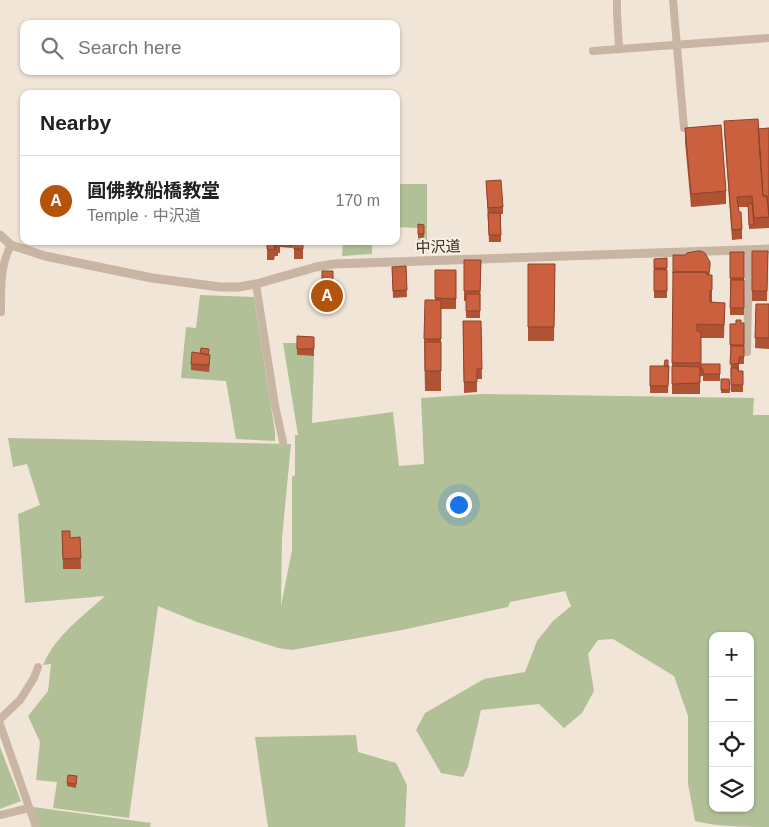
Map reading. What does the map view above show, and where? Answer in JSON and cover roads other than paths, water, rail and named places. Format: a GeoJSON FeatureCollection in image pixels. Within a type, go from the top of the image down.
{"type":"FeatureCollection","features":[{"type":"Feature","properties":{"kind":"street"},"geometry":{"type":"LineString","coordinates":[[618,0],[616,14],[619,48]]}},
{"type":"Feature","properties":{"kind":"street"},"geometry":{"type":"LineString","coordinates":[[673,0],[684,128]]}},
{"type":"Feature","properties":{"kind":"street"},"geometry":{"type":"LineString","coordinates":[[593,51],[769,38]]}},
{"type":"Feature","properties":{"kind":"street"},"geometry":{"type":"LineString","coordinates":[[1,312],[2,280],[6,254],[4,241]]}},
{"type":"Feature","properties":{"kind":"street","name":"中沢道"},"geometry":{"type":"LineString","coordinates":[[4,241],[45,256],[152,278],[220,287],[239,287],[256,284],[316,267],[334,264],[769,249]]}},
{"type":"Feature","properties":{"kind":"street"},"geometry":{"type":"LineString","coordinates":[[747,352],[749,250]]}},
{"type":"Feature","properties":{"kind":"street"},"geometry":{"type":"LineString","coordinates":[[256,284],[283,442]]}},
{"type":"Feature","properties":{"kind":"street"},"geometry":{"type":"LineString","coordinates":[[0,719],[20,700],[34,678],[38,667]]}},
{"type":"Feature","properties":{"kind":"street"},"geometry":{"type":"LineString","coordinates":[[0,724],[36,827]]}},
{"type":"Feature","properties":{"kind":"street"},"geometry":{"type":"LineString","coordinates":[[0,815],[30,808]]}},
{"type":"Feature","properties":{"kind":"place","name":"圓佛教船橋教堂"},"geometry":{"type":"Point","coordinates":[327,296]}}]}
